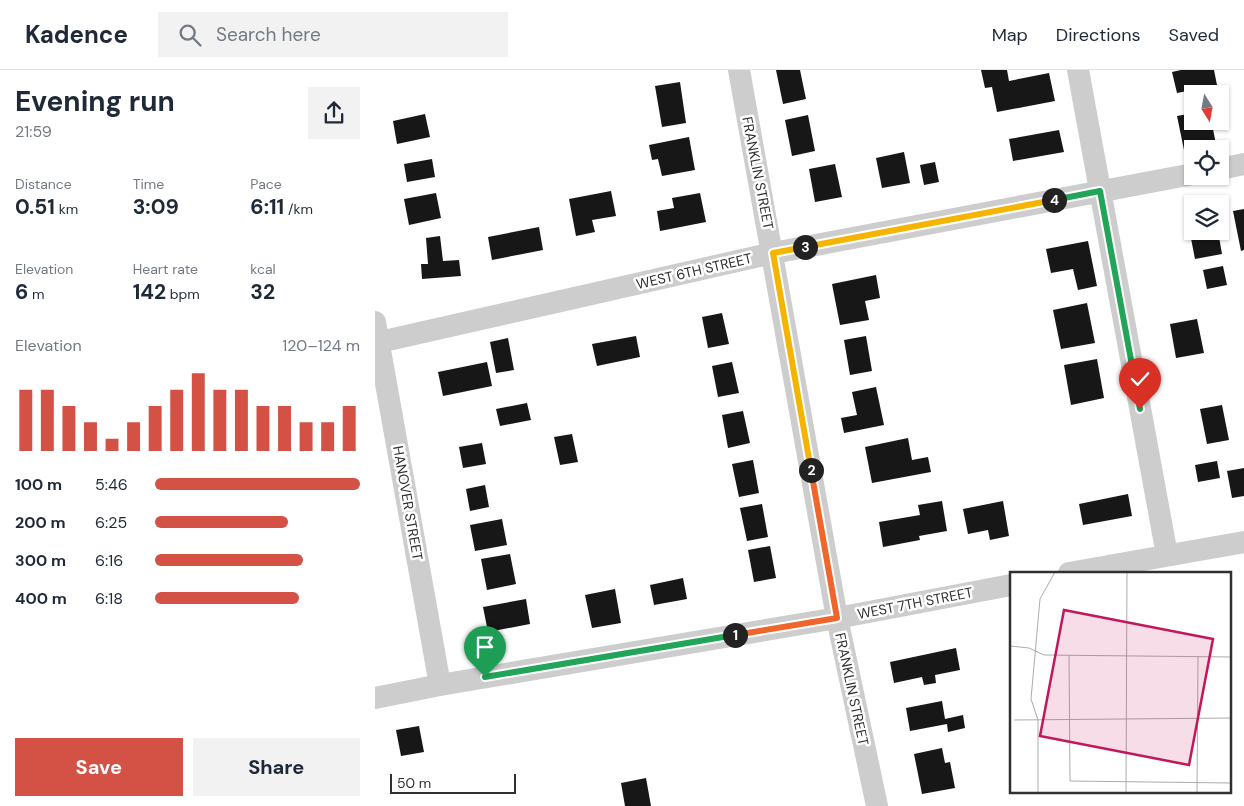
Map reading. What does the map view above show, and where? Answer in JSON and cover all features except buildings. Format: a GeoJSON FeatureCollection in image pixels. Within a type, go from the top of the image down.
{"type":"FeatureCollection","features":[{"type":"Feature","properties":{"kind":"street","name":"FRANKLIN STREET"},"geometry":{"type":"LineString","coordinates":[[739,70],[837,618],[877,806]]}},
{"type":"Feature","properties":{"kind":"street"},"geometry":{"type":"LineString","coordinates":[[1078,70],[1167,555]]}},
{"type":"Feature","properties":{"kind":"street"},"geometry":{"type":"LineString","coordinates":[[1229,167],[1244,164]]}},
{"type":"Feature","properties":{"kind":"street","name":"WEST 6TH STREET"},"geometry":{"type":"LineString","coordinates":[[376,336],[773,253],[1184,176]]}},
{"type":"Feature","properties":{"kind":"street","name":"HANOVER STREET"},"geometry":{"type":"LineString","coordinates":[[376,336],[440,685]]}},
{"type":"Feature","properties":{"kind":"street"},"geometry":{"type":"LineString","coordinates":[[1079,572],[1244,542]]}},
{"type":"Feature","properties":{"kind":"street","name":"WEST 7TH STREET"},"geometry":{"type":"LineString","coordinates":[[375,698],[440,685],[837,618],[1010,585]]}},
{"type":"Feature","properties":{"kind":"route"},"geometry":{"type":"LineString","coordinates":[[485,677],[837,618],[773,253],[1100,191],[1140,409]]}}]}
